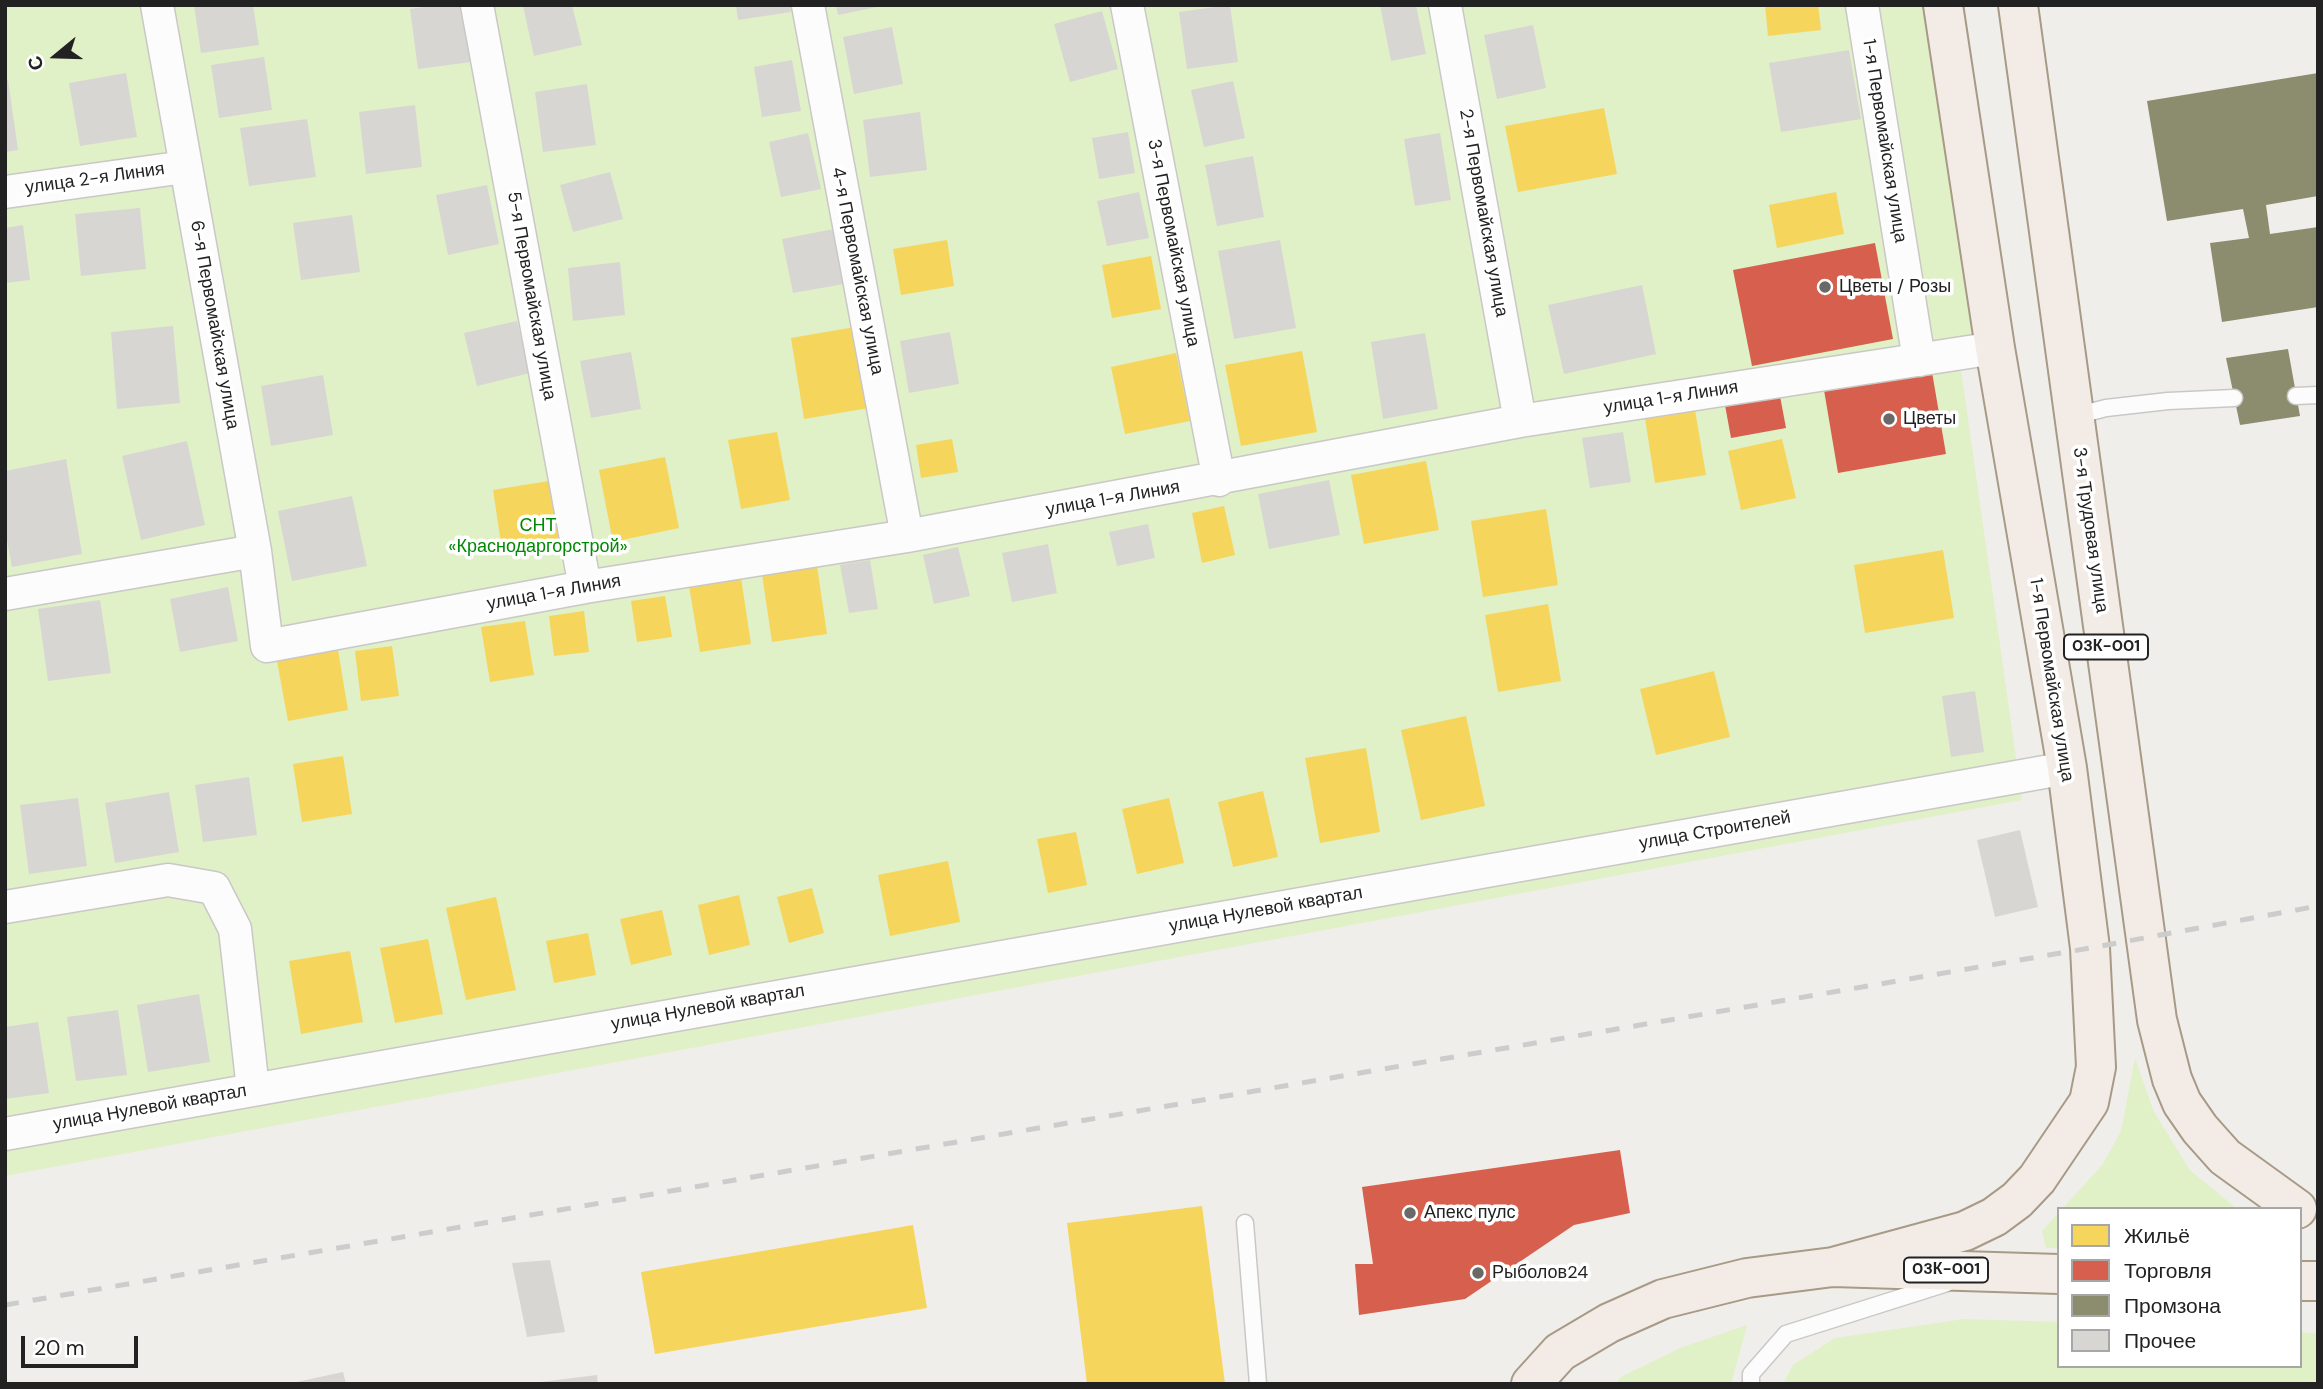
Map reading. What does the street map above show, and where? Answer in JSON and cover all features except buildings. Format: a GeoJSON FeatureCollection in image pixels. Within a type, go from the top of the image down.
{"type":"FeatureCollection","features":[{"type":"Feature","properties":{"kind":"main road","name":"03К-001"},"geometry":{"type":"LineString","coordinates":[[1943,5],[1977,351]]}},
{"type":"Feature","properties":{"kind":"main road","name":"3-я Трудовая улица"},"geometry":{"type":"LineString","coordinates":[[2018,5],[2157,1020],[2172,1079],[2182,1103],[2225,1157],[2294,1207]]}},
{"type":"Feature","properties":{"kind":"main road","name":"1-я Первомайская улица"},"geometry":{"type":"LineString","coordinates":[[1833,1267],[1965,1231],[2017,1200],[2037,1179],[2089,1102],[2096,1067],[2096,1014],[2067,768],[1977,351]]}},
{"type":"Feature","properties":{"kind":"main road","name":"3-я Трудовая улица"},"geometry":{"type":"LineString","coordinates":[[2302,1212],[2318,1221]]}},
{"type":"Feature","properties":{"kind":"main road","name":"03К-001"},"geometry":{"type":"LineString","coordinates":[[1531,1384],[1560,1352],[1609,1323],[1663,1299],[1747,1278],[1833,1267],[2057,1274]]}},
{"type":"Feature","properties":{"kind":"street","name":"6-я Первомайская улица"},"geometry":{"type":"LineString","coordinates":[[157,5],[255,551],[267,646]]}},
{"type":"Feature","properties":{"kind":"street","name":"5-я Первомайская улица"},"geometry":{"type":"LineString","coordinates":[[477,5],[585,587]]}},
{"type":"Feature","properties":{"kind":"street","name":"4-я Первомайская улица"},"geometry":{"type":"LineString","coordinates":[[808,5],[907,536]]}},
{"type":"Feature","properties":{"kind":"street","name":"3-я Первомайская улица"},"geometry":{"type":"LineString","coordinates":[[1127,5],[1219,480]]}},
{"type":"Feature","properties":{"kind":"street","name":"2-я Первомайская улица"},"geometry":{"type":"LineString","coordinates":[[1445,5],[1520,421]]}},
{"type":"Feature","properties":{"kind":"street","name":"1-я Первомайская улица"},"geometry":{"type":"LineString","coordinates":[[1862,5],[1919,360]]}},
{"type":"Feature","properties":{"kind":"street","name":"улица 2-я Линия"},"geometry":{"type":"LineString","coordinates":[[5,192],[186,167]]}},
{"type":"Feature","properties":{"kind":"street","name":"улица 1-я Линия"},"geometry":{"type":"LineString","coordinates":[[267,646],[585,587],[907,536],[1219,480],[1520,421],[1977,351]]}},
{"type":"Feature","properties":{"kind":"street"},"geometry":{"type":"LineString","coordinates":[[5,594],[255,551]]}},
{"type":"Feature","properties":{"kind":"street","name":"улица Строителей"},"geometry":{"type":"LineString","coordinates":[[1411,884],[2067,768]]}},
{"type":"Feature","properties":{"kind":"street"},"geometry":{"type":"LineString","coordinates":[[5,907],[167,880],[215,888],[235,929],[253,1089]]}},
{"type":"Feature","properties":{"kind":"street","name":"улица Нулевой квартал"},"geometry":{"type":"LineString","coordinates":[[5,1134],[1411,884]]}},
{"type":"Feature","properties":{"kind":"lane"},"geometry":{"type":"LineString","coordinates":[[2296,396],[2318,395]]}},
{"type":"Feature","properties":{"kind":"lane"},"geometry":{"type":"LineString","coordinates":[[2075,416],[2106,408],[2168,401],[2234,398]]}},
{"type":"Feature","properties":{"kind":"lane"},"geometry":{"type":"LineString","coordinates":[[1245,1223],[1258,1384]]}},
{"type":"Feature","properties":{"kind":"lane"},"geometry":{"type":"LineString","coordinates":[[1751,1384],[1751,1374],[1786,1334],[1983,1271]]}},
{"type":"Feature","properties":{"kind":"green space","name":"СНТ «Краснодаргорстрой»"},"geometry":{"type":"Polygon","coordinates":[[[5,5],[1944,5],[1995,348],[1959,355],[2022,800],[5,1176],[5,5]]]}},
{"type":"Feature","properties":{"kind":"green space"},"geometry":{"type":"Polygon","coordinates":[[[2135,1058],[2154,1112],[2190,1170],[2235,1207],[2064,1207],[2103,1164],[2121,1131],[2135,1058]]]}},
{"type":"Feature","properties":{"kind":"green space"},"geometry":{"type":"Polygon","coordinates":[[[2057,1214],[2057,1248],[2046,1248],[2042,1231],[2057,1214]]]}},
{"type":"Feature","properties":{"kind":"green space"},"geometry":{"type":"Polygon","coordinates":[[[1964,1319],[2057,1322],[2057,1368],[2302,1368],[2302,1332],[2318,1333],[2318,1384],[1783,1384],[1793,1365],[1835,1338],[1964,1319]]]}},
{"type":"Feature","properties":{"kind":"green space"},"geometry":{"type":"Polygon","coordinates":[[[1747,1325],[1731,1384],[1615,1384],[1621,1377],[1680,1348],[1747,1325]]]}},
{"type":"Feature","properties":{"kind":"railway"},"geometry":{"type":"LineString","coordinates":[[5,1305],[2090,948],[2318,906]]}},
{"type":"Feature","properties":{"kind":"place","name":"Цветы / Розы"},"geometry":{"type":"Point","coordinates":[1825,287]}},
{"type":"Feature","properties":{"kind":"place","name":"Цветы"},"geometry":{"type":"Point","coordinates":[1889,419]}},
{"type":"Feature","properties":{"kind":"place","name":"Апекс пулс"},"geometry":{"type":"Point","coordinates":[1410,1213]}},
{"type":"Feature","properties":{"kind":"place","name":"Рыболов24"},"geometry":{"type":"Point","coordinates":[1478,1273]}}]}
